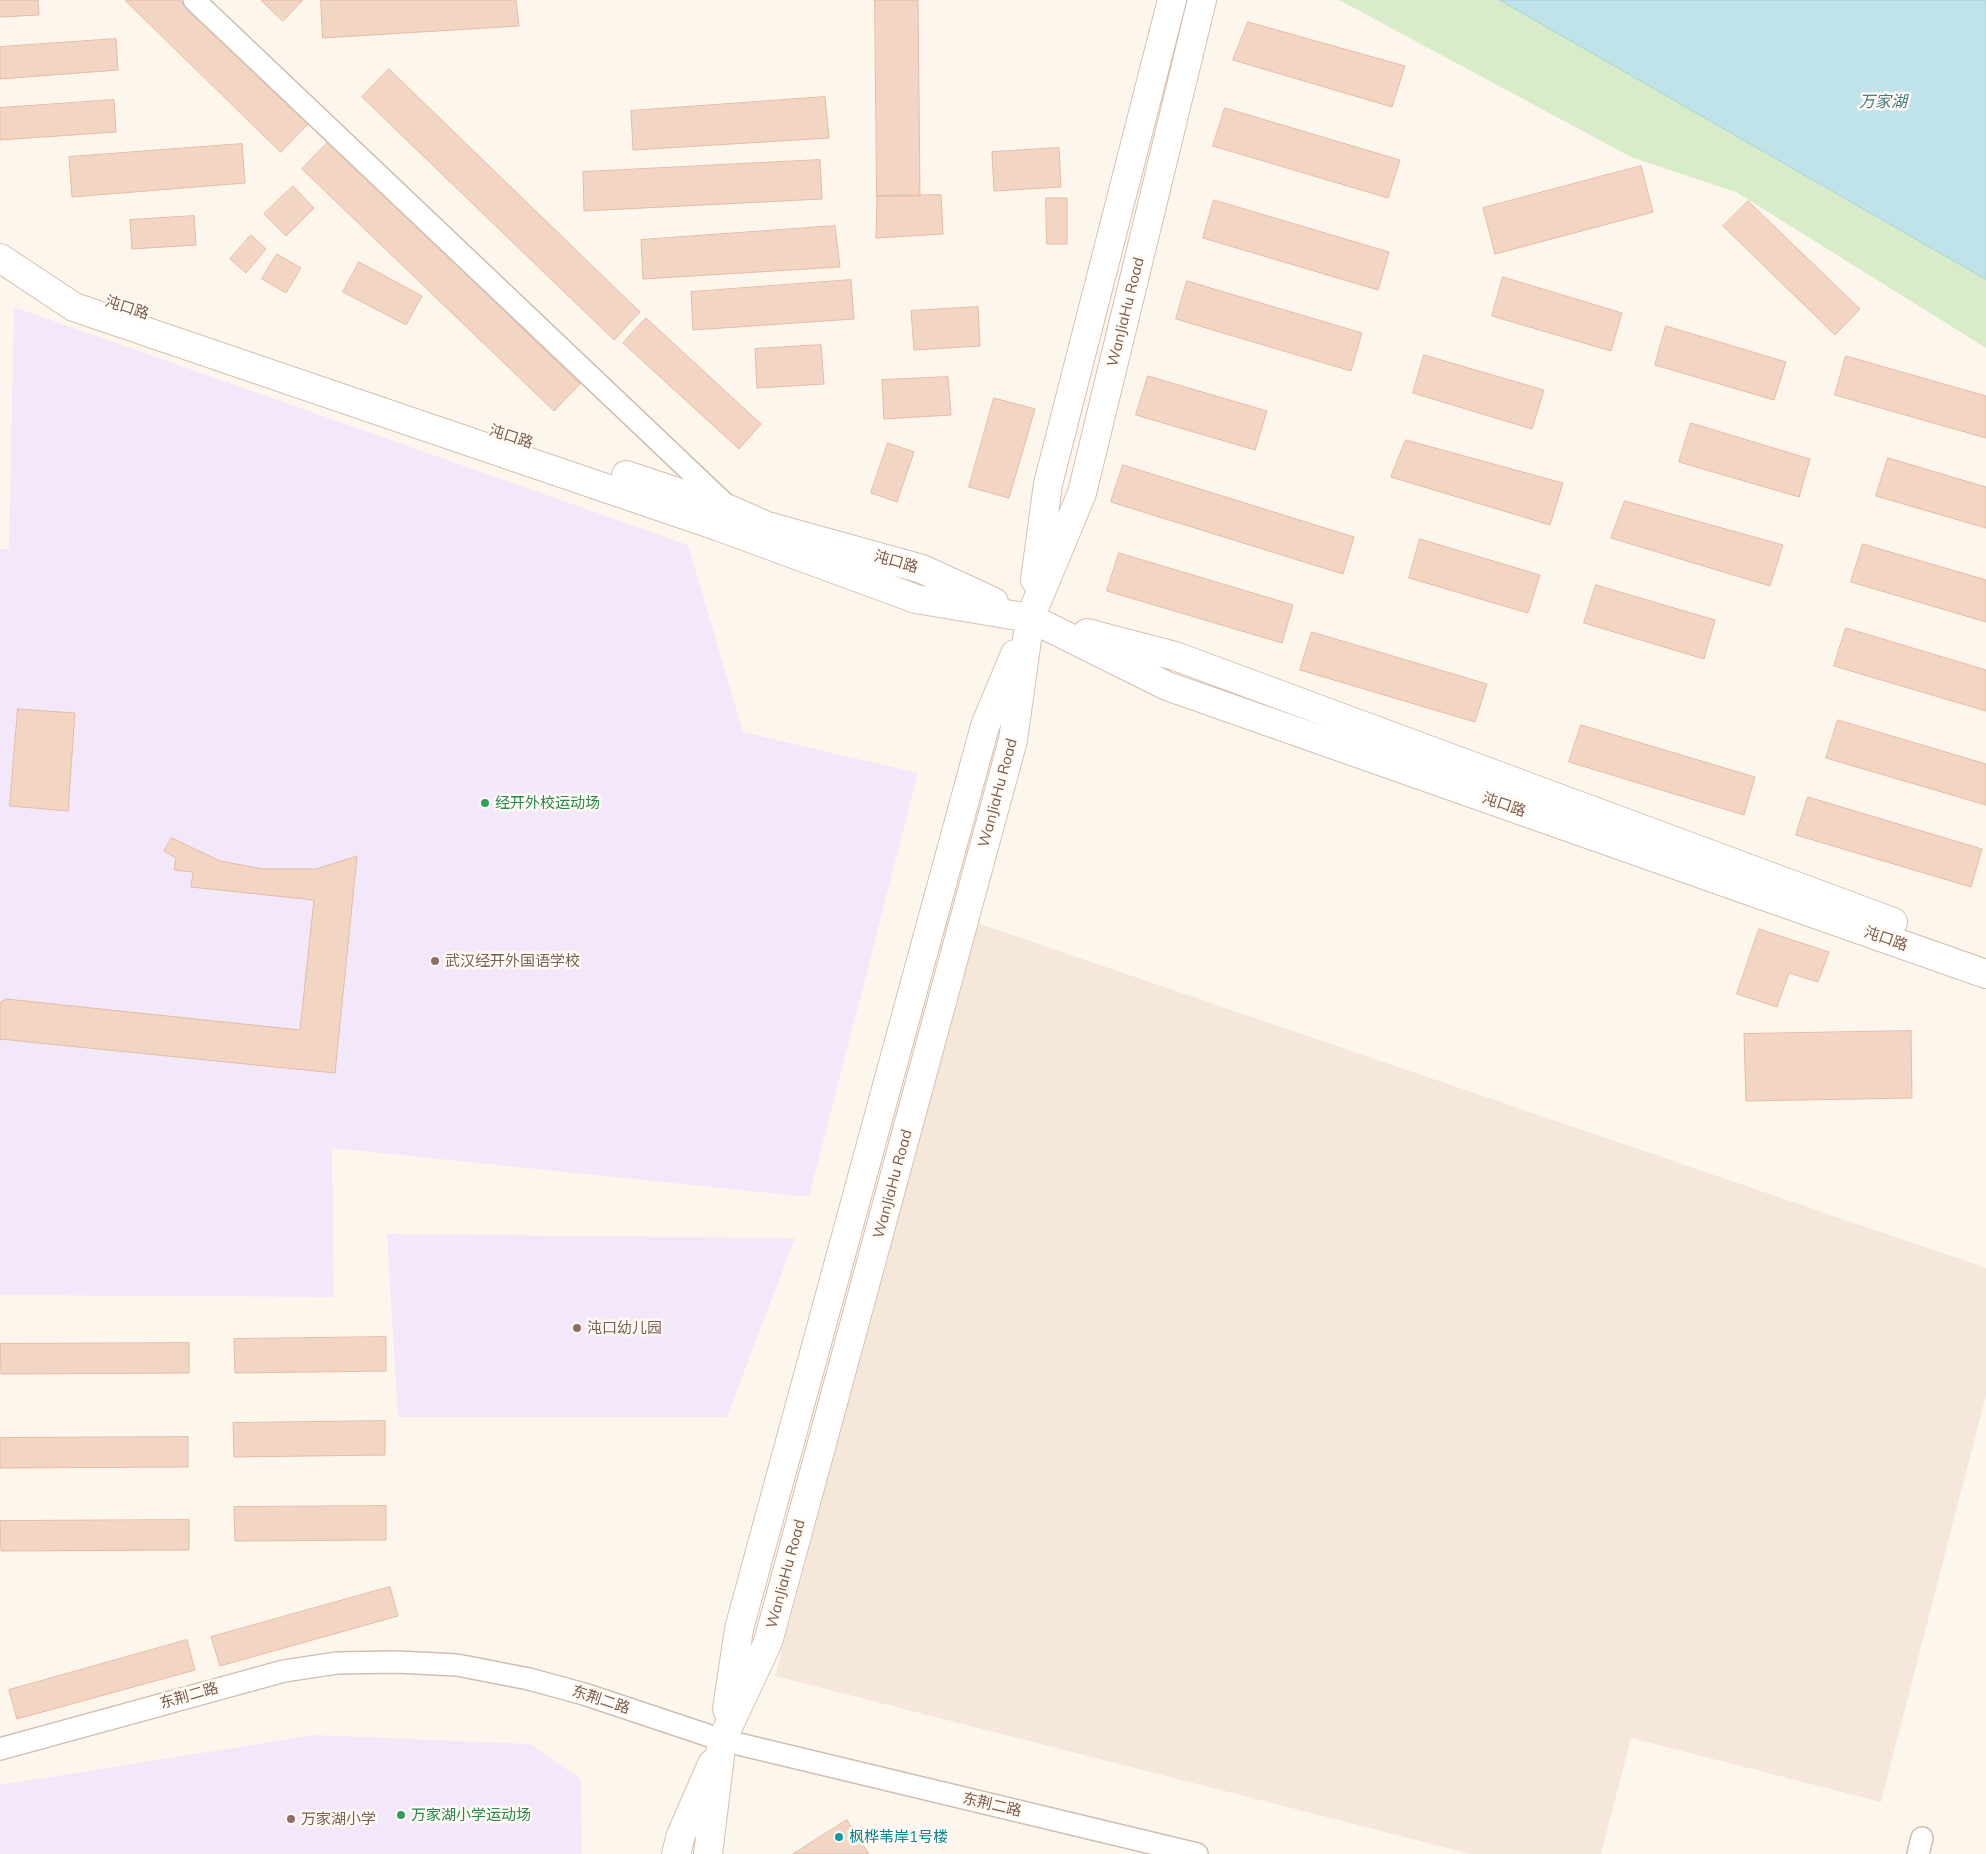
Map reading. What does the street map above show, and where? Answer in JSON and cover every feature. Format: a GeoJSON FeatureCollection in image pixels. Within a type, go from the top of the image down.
{"type":"FeatureCollection","features":[{"type":"Feature","properties":{"kind":"main road","name":"WanJiaHu Road"},"geometry":{"type":"LineString","coordinates":[[1030,618],[1048,484],[1172,0]]}},
{"type":"Feature","properties":{"kind":"main road","name":"WanJiaHu Road"},"geometry":{"type":"LineString","coordinates":[[708,1854],[722,1740],[739,1629],[982,736],[1082,493],[1202,0]]}},
{"type":"Feature","properties":{"kind":"main road","name":"沌口路"},"geometry":{"type":"LineString","coordinates":[[0,240],[81,293],[724,518],[916,599],[1030,618],[1175,656],[1986,956]]}},
{"type":"Feature","properties":{"kind":"main road","name":"沌口路"},"geometry":{"type":"LineString","coordinates":[[0,258],[74,307],[724,518]]}},
{"type":"Feature","properties":{"kind":"main road","name":"沌口路"},"geometry":{"type":"LineString","coordinates":[[1030,618],[1167,686],[1986,974]]}},
{"type":"Feature","properties":{"kind":"main road","name":"WanJiaHu Road"},"geometry":{"type":"LineString","coordinates":[[676,1854],[680,1835],[722,1740]]}},
{"type":"Feature","properties":{"kind":"street"},"geometry":{"type":"LineString","coordinates":[[194,0],[724,518]]}},
{"type":"Feature","properties":{"kind":"street","name":"东荆二路"},"geometry":{"type":"LineString","coordinates":[[0,1749],[284,1671],[337,1663],[396,1662],[457,1665],[529,1679],[584,1694],[722,1740],[1197,1854]]}},
{"type":"Feature","properties":{"kind":"shaded area","name":"武汉经开外国语学校"},"geometry":{"type":"Polygon","coordinates":[[[14,307],[688,545],[743,732],[918,773],[809,1197],[332,1148],[334,1297],[0,1295],[0,549],[9,549],[14,307]]]}},
{"type":"Feature","properties":{"kind":"shaded area"},"geometry":{"type":"Polygon","coordinates":[[[977,923],[1986,1268],[1986,1395],[1881,1802],[1631,1738],[1601,1854],[1471,1854],[775,1676],[977,923]]]}},
{"type":"Feature","properties":{"kind":"shaded area","name":"沌口幼儿园"},"geometry":{"type":"Polygon","coordinates":[[[387,1234],[795,1238],[727,1417],[398,1417],[387,1234]]]}},
{"type":"Feature","properties":{"kind":"shaded area","name":"万家湖小学"},"geometry":{"type":"Polygon","coordinates":[[[314,1735],[530,1744],[581,1779],[582,1854],[0,1854],[0,1785],[314,1735]]]}},
{"type":"Feature","properties":{"kind":"green space","name":"万家湖"},"geometry":{"type":"Polygon","coordinates":[[[1339,0],[1986,0],[1986,348],[1736,192],[1631,157],[1339,0]]]}},
{"type":"Feature","properties":{"kind":"water","name":"万家湖"},"geometry":{"type":"Polygon","coordinates":[[[1500,0],[1986,0],[1986,279],[1500,0]]]}},
{"type":"Feature","properties":{"kind":"building"},"geometry":{"type":"Polygon","coordinates":[[[0,0],[38,0],[39,15],[0,17],[0,0]]]}},
{"type":"Feature","properties":{"kind":"building"},"geometry":{"type":"Polygon","coordinates":[[[125,0],[180,0],[308,124],[281,152],[125,0]]]}},
{"type":"Feature","properties":{"kind":"building"},"geometry":{"type":"Polygon","coordinates":[[[261,0],[303,0],[283,21],[261,0]]]}},
{"type":"Feature","properties":{"kind":"building"},"geometry":{"type":"Polygon","coordinates":[[[321,0],[516,0],[519,26],[323,38],[321,0]]]}},
{"type":"Feature","properties":{"kind":"building"},"geometry":{"type":"Polygon","coordinates":[[[875,0],[918,0],[920,196],[877,196],[875,0]]]}},
{"type":"Feature","properties":{"kind":"building"},"geometry":{"type":"Polygon","coordinates":[[[1248,22],[1405,66],[1392,107],[1233,60],[1248,22]]]}},
{"type":"Feature","properties":{"kind":"building"},"geometry":{"type":"Polygon","coordinates":[[[116,39],[118,70],[0,79],[0,47],[116,39]]]}},
{"type":"Feature","properties":{"kind":"building"},"geometry":{"type":"Polygon","coordinates":[[[389,69],[640,312],[614,340],[362,97],[389,69]]]}},
{"type":"Feature","properties":{"kind":"building"},"geometry":{"type":"Polygon","coordinates":[[[825,97],[829,138],[633,150],[631,111],[825,97]]]}},
{"type":"Feature","properties":{"kind":"building"},"geometry":{"type":"Polygon","coordinates":[[[114,100],[116,132],[0,140],[0,108],[114,100]]]}},
{"type":"Feature","properties":{"kind":"building"},"geometry":{"type":"Polygon","coordinates":[[[1225,108],[1400,160],[1388,198],[1213,146],[1225,108]]]}},
{"type":"Feature","properties":{"kind":"building"},"geometry":{"type":"Polygon","coordinates":[[[329,141],[580,384],[554,411],[302,169],[329,141]]]}},
{"type":"Feature","properties":{"kind":"building"},"geometry":{"type":"Polygon","coordinates":[[[242,144],[245,183],[72,197],[69,157],[242,144]]]}},
{"type":"Feature","properties":{"kind":"building"},"geometry":{"type":"Polygon","coordinates":[[[1059,148],[1061,187],[994,191],[992,152],[1059,148]]]}},
{"type":"Feature","properties":{"kind":"building"},"geometry":{"type":"Polygon","coordinates":[[[820,160],[822,199],[584,211],[583,172],[820,160]]]}},
{"type":"Feature","properties":{"kind":"building"},"geometry":{"type":"Polygon","coordinates":[[[1641,166],[1653,212],[1495,254],[1483,208],[1641,166]]]}},
{"type":"Feature","properties":{"kind":"building"},"geometry":{"type":"Polygon","coordinates":[[[293,186],[314,208],[286,236],[264,214],[293,186]]]}},
{"type":"Feature","properties":{"kind":"building"},"geometry":{"type":"Polygon","coordinates":[[[941,195],[943,234],[876,238],[877,196],[941,195]]]}},
{"type":"Feature","properties":{"kind":"building"},"geometry":{"type":"Polygon","coordinates":[[[1046,198],[1067,198],[1067,244],[1047,244],[1046,198]]]}},
{"type":"Feature","properties":{"kind":"building"},"geometry":{"type":"Polygon","coordinates":[[[1214,200],[1389,252],[1378,290],[1203,238],[1214,200]]]}},
{"type":"Feature","properties":{"kind":"building"},"geometry":{"type":"Polygon","coordinates":[[[1748,201],[1860,309],[1835,335],[1723,226],[1748,201]]]}},
{"type":"Feature","properties":{"kind":"building"},"geometry":{"type":"Polygon","coordinates":[[[194,216],[196,245],[132,249],[130,220],[194,216]]]}},
{"type":"Feature","properties":{"kind":"building"},"geometry":{"type":"Polygon","coordinates":[[[835,226],[840,267],[643,279],[641,240],[835,226]]]}},
{"type":"Feature","properties":{"kind":"building"},"geometry":{"type":"Polygon","coordinates":[[[251,235],[266,249],[246,273],[230,259],[251,235]]]}},
{"type":"Feature","properties":{"kind":"building"},"geometry":{"type":"Polygon","coordinates":[[[277,254],[301,268],[286,293],[262,279],[277,254]]]}},
{"type":"Feature","properties":{"kind":"building"},"geometry":{"type":"Polygon","coordinates":[[[359,262],[422,296],[406,325],[343,292],[359,262]]]}},
{"type":"Feature","properties":{"kind":"building"},"geometry":{"type":"Polygon","coordinates":[[[1503,277],[1622,313],[1611,351],[1492,316],[1503,277]]]}},
{"type":"Feature","properties":{"kind":"building"},"geometry":{"type":"Polygon","coordinates":[[[851,280],[854,319],[693,330],[691,292],[851,280]]]}},
{"type":"Feature","properties":{"kind":"building"},"geometry":{"type":"Polygon","coordinates":[[[1187,281],[1362,333],[1351,371],[1176,319],[1187,281]]]}},
{"type":"Feature","properties":{"kind":"building"},"geometry":{"type":"Polygon","coordinates":[[[978,307],[980,346],[914,350],[911,311],[978,307]]]}},
{"type":"Feature","properties":{"kind":"building"},"geometry":{"type":"Polygon","coordinates":[[[646,318],[761,424],[739,449],[623,343],[646,318]]]}},
{"type":"Feature","properties":{"kind":"building"},"geometry":{"type":"Polygon","coordinates":[[[1666,326],[1786,362],[1774,400],[1655,365],[1666,326]]]}},
{"type":"Feature","properties":{"kind":"building"},"geometry":{"type":"Polygon","coordinates":[[[821,345],[824,384],[757,388],[755,349],[821,345]]]}},
{"type":"Feature","properties":{"kind":"building"},"geometry":{"type":"Polygon","coordinates":[[[1424,355],[1544,390],[1532,429],[1413,393],[1424,355]]]}},
{"type":"Feature","properties":{"kind":"building"},"geometry":{"type":"Polygon","coordinates":[[[1846,356],[1986,396],[1986,438],[1835,395],[1846,356]]]}},
{"type":"Feature","properties":{"kind":"building"},"geometry":{"type":"Polygon","coordinates":[[[1148,376],[1267,411],[1255,450],[1136,415],[1148,376]]]}},
{"type":"Feature","properties":{"kind":"building"},"geometry":{"type":"Polygon","coordinates":[[[948,377],[951,415],[884,419],[882,380],[948,377]]]}},
{"type":"Feature","properties":{"kind":"building"},"geometry":{"type":"Polygon","coordinates":[[[994,398],[1035,409],[1009,498],[969,487],[994,398]]]}},
{"type":"Feature","properties":{"kind":"building"},"geometry":{"type":"Polygon","coordinates":[[[1691,423],[1810,459],[1799,497],[1679,462],[1691,423]]]}},
{"type":"Feature","properties":{"kind":"building"},"geometry":{"type":"Polygon","coordinates":[[[1406,440],[1563,483],[1550,525],[1391,477],[1406,440]]]}},
{"type":"Feature","properties":{"kind":"building"},"geometry":{"type":"Polygon","coordinates":[[[888,443],[914,452],[897,502],[871,493],[888,443]]]}},
{"type":"Feature","properties":{"kind":"building"},"geometry":{"type":"Polygon","coordinates":[[[1888,458],[1986,487],[1986,528],[1876,496],[1888,458]]]}},
{"type":"Feature","properties":{"kind":"building"},"geometry":{"type":"Polygon","coordinates":[[[1123,465],[1354,537],[1343,574],[1111,502],[1123,465]]]}},
{"type":"Feature","properties":{"kind":"building"},"geometry":{"type":"Polygon","coordinates":[[[1625,501],[1783,545],[1770,586],[1611,538],[1625,501]]]}},
{"type":"Feature","properties":{"kind":"building"},"geometry":{"type":"Polygon","coordinates":[[[1420,539],[1540,575],[1528,613],[1409,578],[1420,539]]]}},
{"type":"Feature","properties":{"kind":"building"},"geometry":{"type":"Polygon","coordinates":[[[1863,544],[1986,580],[1986,622],[1851,582],[1863,544]]]}},
{"type":"Feature","properties":{"kind":"building"},"geometry":{"type":"Polygon","coordinates":[[[1119,553],[1293,605],[1282,643],[1107,591],[1119,553]]]}},
{"type":"Feature","properties":{"kind":"building"},"geometry":{"type":"Polygon","coordinates":[[[1596,585],[1715,620],[1704,659],[1584,623],[1596,585]]]}},
{"type":"Feature","properties":{"kind":"building"},"geometry":{"type":"Polygon","coordinates":[[[1846,628],[1986,670],[1986,711],[1834,666],[1846,628]]]}},
{"type":"Feature","properties":{"kind":"building"},"geometry":{"type":"Polygon","coordinates":[[[1312,632],[1487,684],[1475,722],[1300,670],[1312,632]]]}},
{"type":"Feature","properties":{"kind":"building"},"geometry":{"type":"Polygon","coordinates":[[[18,709],[75,713],[68,811],[10,806],[18,709]]]}},
{"type":"Feature","properties":{"kind":"building"},"geometry":{"type":"Polygon","coordinates":[[[1838,720],[1986,764],[1986,805],[1826,758],[1838,720]]]}},
{"type":"Feature","properties":{"kind":"building"},"geometry":{"type":"Polygon","coordinates":[[[1581,725],[1755,777],[1744,815],[1569,762],[1581,725]]]}},
{"type":"Feature","properties":{"kind":"building"},"geometry":{"type":"Polygon","coordinates":[[[1808,797],[1982,849],[1971,887],[1796,835],[1808,797]]]}},
{"type":"Feature","properties":{"kind":"building"},"geometry":{"type":"Polygon","coordinates":[[[172,838],[220,861],[263,869],[316,869],[357,856],[335,1073],[0,1039],[0,1003],[6,999],[300,1030],[314,900],[191,887],[193,872],[174,870],[176,858],[164,851],[172,838]]]}},
{"type":"Feature","properties":{"kind":"building"},"geometry":{"type":"Polygon","coordinates":[[[1759,929],[1829,952],[1818,982],[1789,973],[1777,1007],[1737,994],[1759,929]]]}},
{"type":"Feature","properties":{"kind":"building"},"geometry":{"type":"Polygon","coordinates":[[[1911,1031],[1912,1098],[1746,1101],[1744,1034],[1911,1031]]]}},
{"type":"Feature","properties":{"kind":"building"},"geometry":{"type":"Polygon","coordinates":[[[386,1337],[386,1371],[235,1373],[234,1339],[386,1337]]]}},
{"type":"Feature","properties":{"kind":"building"},"geometry":{"type":"Polygon","coordinates":[[[189,1343],[189,1373],[1,1374],[0,1344],[189,1343]]]}},
{"type":"Feature","properties":{"kind":"building"},"geometry":{"type":"Polygon","coordinates":[[[385,1421],[385,1455],[234,1457],[233,1423],[385,1421]]]}},
{"type":"Feature","properties":{"kind":"building"},"geometry":{"type":"Polygon","coordinates":[[[188,1437],[188,1467],[0,1468],[0,1438],[188,1437]]]}},
{"type":"Feature","properties":{"kind":"building"},"geometry":{"type":"Polygon","coordinates":[[[386,1506],[386,1540],[235,1541],[234,1507],[386,1506]]]}},
{"type":"Feature","properties":{"kind":"building"},"geometry":{"type":"Polygon","coordinates":[[[189,1520],[189,1550],[1,1551],[0,1521],[189,1520]]]}},
{"type":"Feature","properties":{"kind":"building"},"geometry":{"type":"Polygon","coordinates":[[[390,1587],[398,1616],[220,1666],[211,1637],[390,1587]]]}},
{"type":"Feature","properties":{"kind":"building"},"geometry":{"type":"Polygon","coordinates":[[[187,1640],[195,1670],[17,1719],[9,1690],[187,1640]]]}},
{"type":"Feature","properties":{"kind":"building","name":"枫桦苇岸1号楼"},"geometry":{"type":"Polygon","coordinates":[[[847,1820],[869,1854],[793,1854],[847,1820]]]}},
{"type":"Feature","properties":{"kind":"place","name":"经开外校运动场"},"geometry":{"type":"Point","coordinates":[485,803]}},
{"type":"Feature","properties":{"kind":"place","name":"武汉经开外国语学校"},"geometry":{"type":"Point","coordinates":[435,961]}},
{"type":"Feature","properties":{"kind":"place","name":"沌口幼儿园"},"geometry":{"type":"Point","coordinates":[577,1328]}},
{"type":"Feature","properties":{"kind":"place","name":"万家湖小学运动场"},"geometry":{"type":"Point","coordinates":[401,1815]}},
{"type":"Feature","properties":{"kind":"place","name":"万家湖小学"},"geometry":{"type":"Point","coordinates":[291,1819]}},
{"type":"Feature","properties":{"kind":"place","name":"枫桦苇岸1号楼"},"geometry":{"type":"Point","coordinates":[839,1837]}}]}
